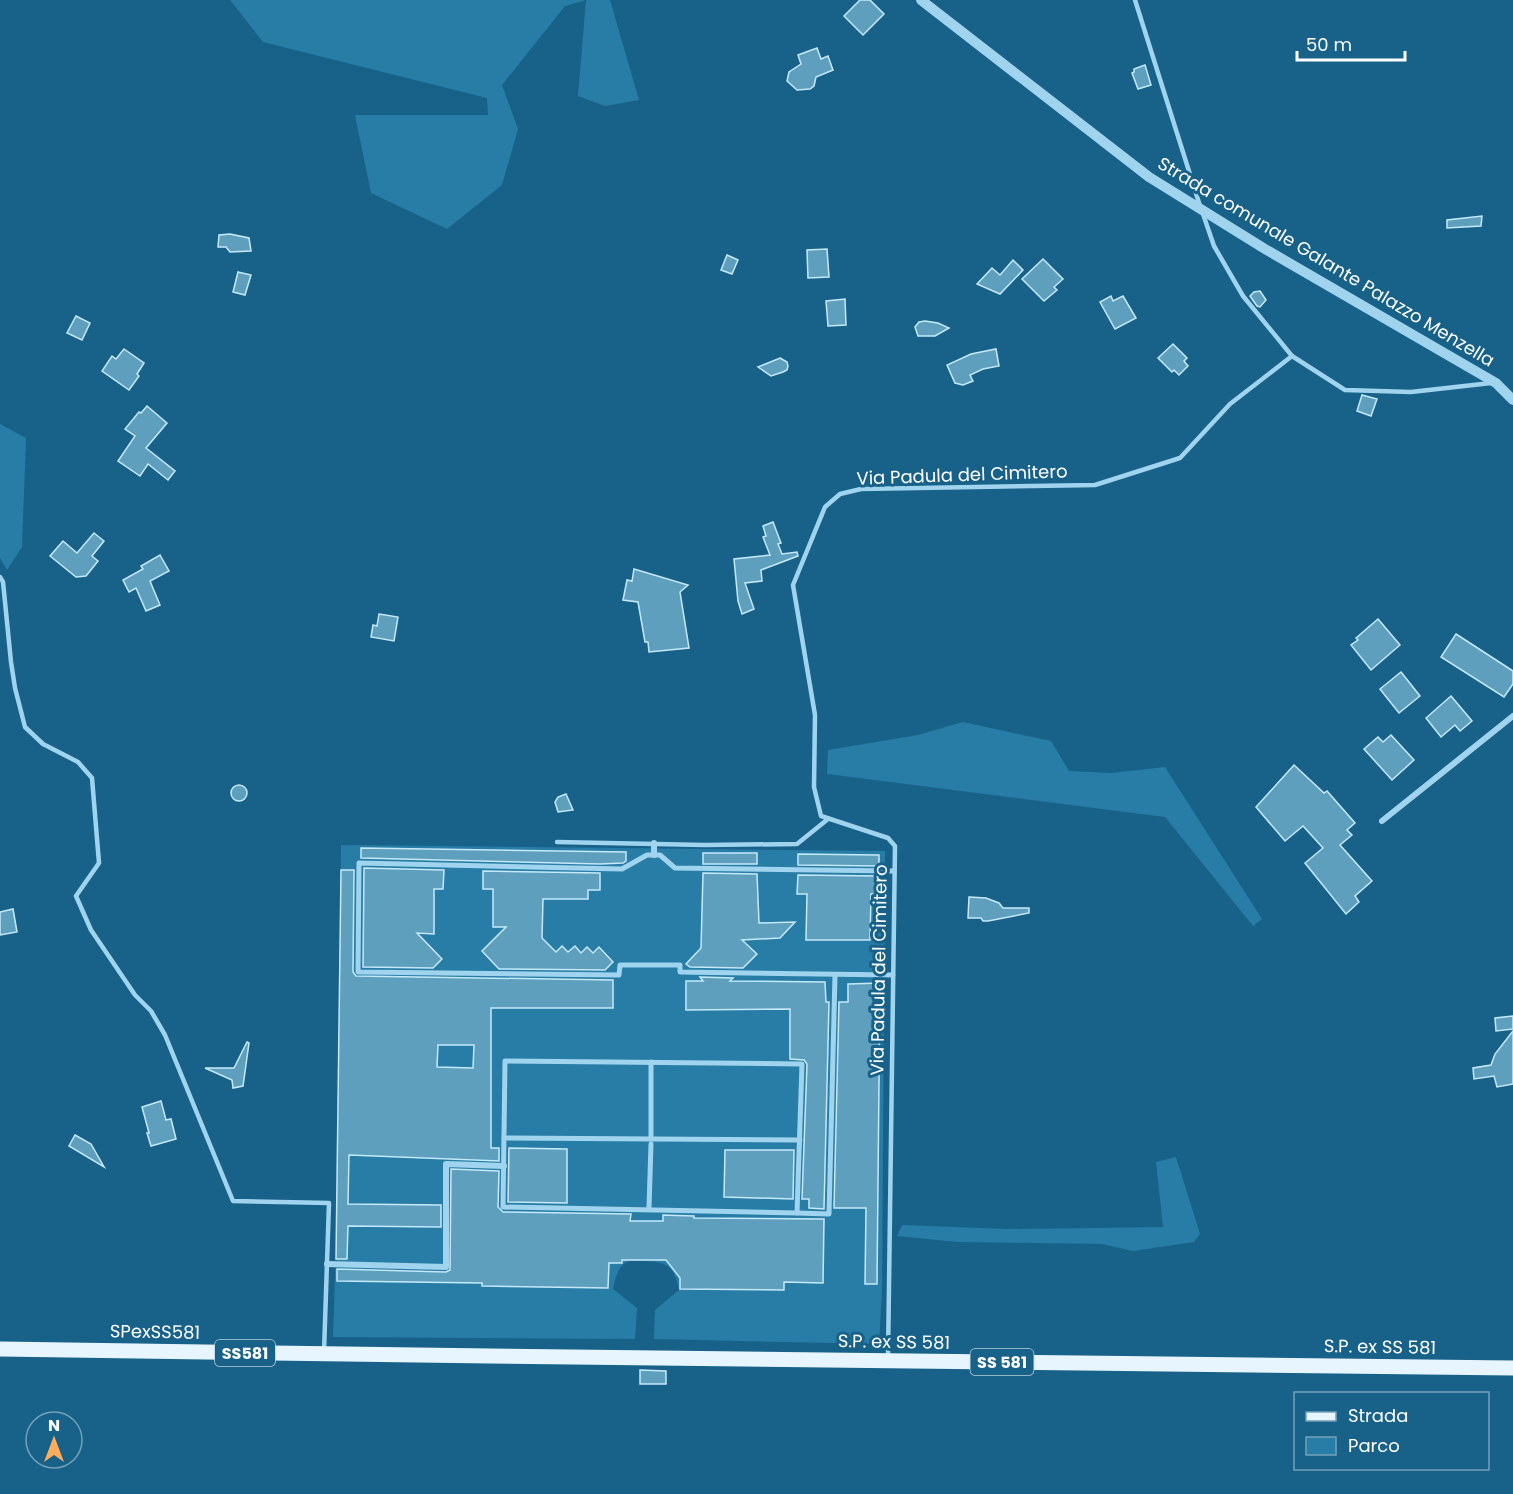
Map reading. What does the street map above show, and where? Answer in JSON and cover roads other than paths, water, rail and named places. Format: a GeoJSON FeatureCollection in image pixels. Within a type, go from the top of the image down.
{"type":"FeatureCollection","features":[{"type":"Feature","properties":{"kind":"main road","name":"SPexSS581"},"geometry":{"type":"LineString","coordinates":[[0,1349],[490,1356]]}},
{"type":"Feature","properties":{"kind":"main road","name":"S.P. ex SS 581"},"geometry":{"type":"LineString","coordinates":[[490,1356],[1513,1368]]}},
{"type":"Feature","properties":{"kind":"street","name":"Strada comunale Galante Palazzo Menzella"},"geometry":{"type":"LineString","coordinates":[[921,0],[1149,177],[1265,249],[1496,383],[1513,400]]}},
{"type":"Feature","properties":{"kind":"street"},"geometry":{"type":"LineString","coordinates":[[1382,821],[1513,716]]}},
{"type":"Feature","properties":{"kind":"street"},"geometry":{"type":"LineString","coordinates":[[654,843],[654,855]]}},
{"type":"Feature","properties":{"kind":"street"},"geometry":{"type":"LineString","coordinates":[[893,975],[680,972],[680,965],[620,965],[619,975],[358,972],[359,863],[622,869],[647,855],[660,855],[675,868],[894,871]]}},
{"type":"Feature","properties":{"kind":"street"},"geometry":{"type":"LineString","coordinates":[[797,1213],[802,1064],[504,1060],[503,1207],[649,1208],[797,1213],[829,1214],[835,975]]}},
{"type":"Feature","properties":{"kind":"street"},"geometry":{"type":"LineString","coordinates":[[649,1208],[651,1062]]}},
{"type":"Feature","properties":{"kind":"street"},"geometry":{"type":"LineString","coordinates":[[504,1138],[651,1141],[800,1140]]}},
{"type":"Feature","properties":{"kind":"street"},"geometry":{"type":"LineString","coordinates":[[327,1264],[446,1267],[446,1164],[504,1166]]}},
{"type":"Feature","properties":{"kind":"lane"},"geometry":{"type":"LineString","coordinates":[[1135,0],[1214,246],[1244,296],[1292,356],[1345,390],[1411,392],[1496,383]]}},
{"type":"Feature","properties":{"kind":"lane","name":"Via Padula del Cimitero"},"geometry":{"type":"LineString","coordinates":[[888,1361],[895,846],[888,838],[820,816],[814,787],[815,715],[793,585],[825,507],[840,494],[861,489],[1095,485],[1180,458],[1230,404],[1292,356]]}},
{"type":"Feature","properties":{"kind":"lane"},"geometry":{"type":"LineString","coordinates":[[0,577],[3,582],[15,688],[25,727],[43,744],[78,762],[92,778],[99,863],[76,896],[91,930],[135,995],[151,1011],[165,1035],[233,1201],[329,1203],[324,1354]]}},
{"type":"Feature","properties":{"kind":"lane"},"geometry":{"type":"LineString","coordinates":[[557,842],[797,844],[828,819]]}}]}
